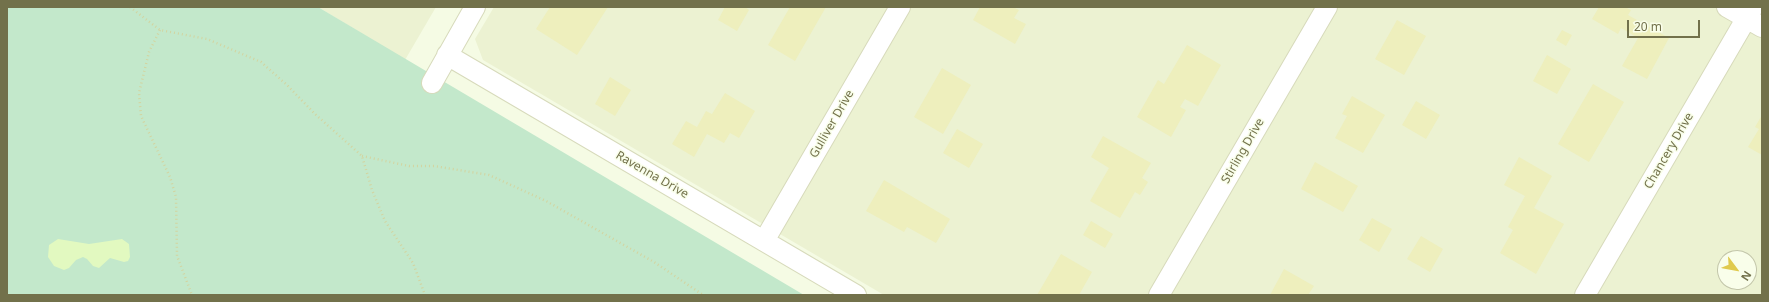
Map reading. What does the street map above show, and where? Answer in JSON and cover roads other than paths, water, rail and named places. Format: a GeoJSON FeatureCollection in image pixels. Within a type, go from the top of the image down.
{"type":"FeatureCollection","features":[{"type":"Feature","properties":{"kind":"street"},"geometry":{"type":"LineString","coordinates":[[432,83],[475,7]]}},
{"type":"Feature","properties":{"kind":"street","name":"Gulliver Drive"},"geometry":{"type":"LineString","coordinates":[[764,241],[900,7]]}},
{"type":"Feature","properties":{"kind":"street","name":"Stirling Drive"},"geometry":{"type":"LineString","coordinates":[[1159,295],[1326,7]]}},
{"type":"Feature","properties":{"kind":"street"},"geometry":{"type":"LineString","coordinates":[[1727,7],[1754,18]]}},
{"type":"Feature","properties":{"kind":"street","name":"Chancery Drive"},"geometry":{"type":"LineString","coordinates":[[1586,295],[1754,18]]}},
{"type":"Feature","properties":{"kind":"street","name":"Ravenna Drive"},"geometry":{"type":"LineString","coordinates":[[447,55],[856,295]]}}]}
